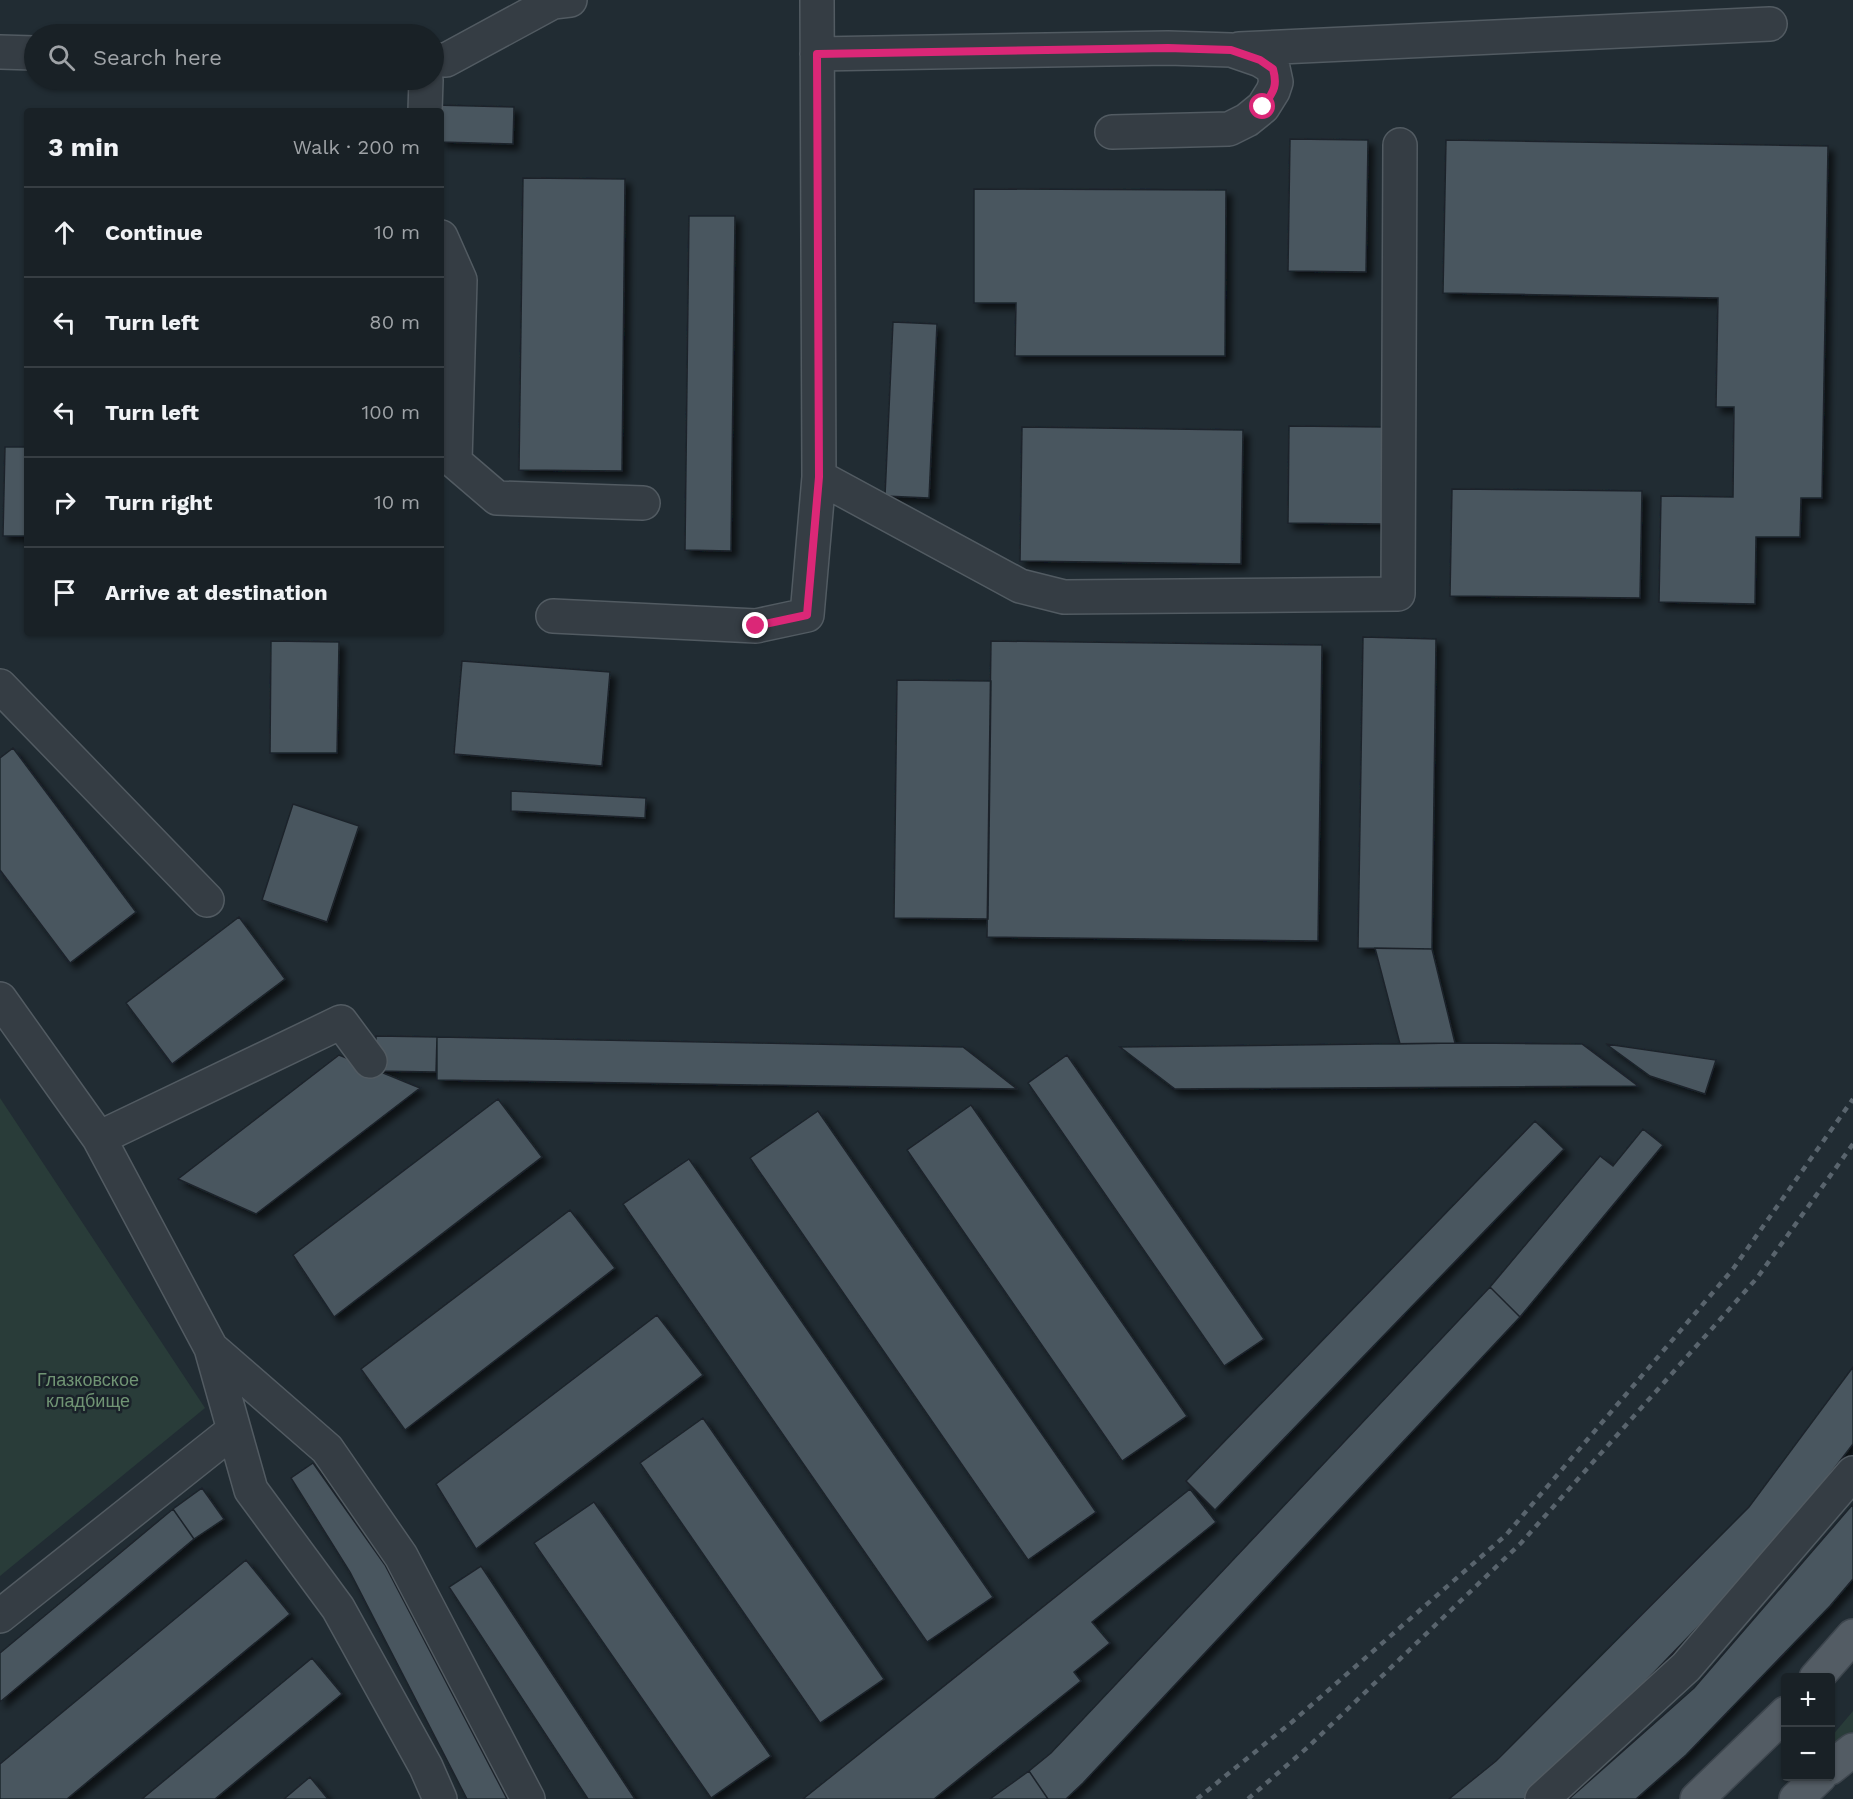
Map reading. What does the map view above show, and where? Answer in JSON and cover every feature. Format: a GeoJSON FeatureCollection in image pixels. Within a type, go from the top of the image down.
{"type":"FeatureCollection","features":[{"type":"Feature","properties":{"kind":"main road"},"geometry":{"type":"LineString","coordinates":[[1820,1673],[1853,1636]]}},
{"type":"Feature","properties":{"kind":"main road"},"geometry":{"type":"LineString","coordinates":[[1697,1799],[1781,1717]]}},
{"type":"Feature","properties":{"kind":"main road"},"geometry":{"type":"LineString","coordinates":[[1835,1764],[1853,1750]]}},
{"type":"Feature","properties":{"kind":"main road"},"geometry":{"type":"LineString","coordinates":[[1796,1799],[1816,1781]]}},
{"type":"Feature","properties":{"kind":"street"},"geometry":{"type":"LineString","coordinates":[[444,60],[552,2],[570,0]]}},
{"type":"Feature","properties":{"kind":"street"},"geometry":{"type":"LineString","coordinates":[[553,616],[756,626],[807,615],[819,477],[817,0]]}},
{"type":"Feature","properties":{"kind":"street"},"geometry":{"type":"LineString","coordinates":[[817,54],[1168,48],[1231,50],[1770,24]]}},
{"type":"Feature","properties":{"kind":"street"},"geometry":{"type":"LineString","coordinates":[[1112,132],[1229,129],[1247,120],[1263,107],[1276,82],[1273,69],[1260,60],[1231,50]]}},
{"type":"Feature","properties":{"kind":"street"},"geometry":{"type":"LineString","coordinates":[[0,52],[24,53]]}},
{"type":"Feature","properties":{"kind":"street"},"geometry":{"type":"LineString","coordinates":[[425,108],[426,90]]}},
{"type":"Feature","properties":{"kind":"street"},"geometry":{"type":"LineString","coordinates":[[819,477],[1020,586],[1064,597],[1398,594],[1400,145]]}},
{"type":"Feature","properties":{"kind":"street"},"geometry":{"type":"LineString","coordinates":[[444,244],[460,280],[449,417],[456,462],[497,498],[643,503]]}},
{"type":"Feature","properties":{"kind":"street"},"geometry":{"type":"LineString","coordinates":[[0,686],[207,900]]}},
{"type":"Feature","properties":{"kind":"street"},"geometry":{"type":"LineString","coordinates":[[0,999],[99,1138],[211,1348],[251,1490],[338,1608],[426,1767],[440,1799]]}},
{"type":"Feature","properties":{"kind":"street"},"geometry":{"type":"LineString","coordinates":[[99,1138],[341,1022],[370,1061]]}},
{"type":"Feature","properties":{"kind":"street"},"geometry":{"type":"LineString","coordinates":[[211,1348],[327,1449],[401,1556],[528,1799]]}},
{"type":"Feature","properties":{"kind":"street"},"geometry":{"type":"LineString","coordinates":[[0,1616],[234,1430]]}},
{"type":"Feature","properties":{"kind":"street"},"geometry":{"type":"LineString","coordinates":[[1542,1799],[1686,1666],[1853,1473]]}},
{"type":"Feature","properties":{"kind":"green space","name":"Глазковское кладбище"},"geometry":{"type":"Polygon","coordinates":[[[0,1098],[205,1408],[0,1576],[0,1098]]]}},
{"type":"Feature","properties":{"kind":"green space"},"geometry":{"type":"Polygon","coordinates":[[[1853,1711],[1853,1735],[1835,1751],[1835,1732],[1853,1711]]]}},
{"type":"Feature","properties":{"kind":"building"},"geometry":{"type":"Polygon","coordinates":[[[433,105],[514,107],[513,144],[444,142],[444,108],[437,108],[433,105]]]}},
{"type":"Feature","properties":{"kind":"building"},"geometry":{"type":"Polygon","coordinates":[[[1290,139],[1368,140],[1366,272],[1288,271],[1290,139]]]}},
{"type":"Feature","properties":{"kind":"building"},"geometry":{"type":"Polygon","coordinates":[[[1446,140],[1828,146],[1822,498],[1801,498],[1800,537],[1756,537],[1755,604],[1659,602],[1661,496],[1733,497],[1734,407],[1716,407],[1718,298],[1443,293],[1446,140]]]}},
{"type":"Feature","properties":{"kind":"building"},"geometry":{"type":"Polygon","coordinates":[[[523,178],[625,179],[622,471],[519,470],[523,178]]]}},
{"type":"Feature","properties":{"kind":"building"},"geometry":{"type":"Polygon","coordinates":[[[974,189],[1226,190],[1225,356],[1015,356],[1016,303],[974,303],[974,189]]]}},
{"type":"Feature","properties":{"kind":"building"},"geometry":{"type":"Polygon","coordinates":[[[689,216],[735,216],[731,551],[685,550],[689,216]]]}},
{"type":"Feature","properties":{"kind":"building"},"geometry":{"type":"Polygon","coordinates":[[[893,322],[937,324],[929,498],[885,496],[893,322]]]}},
{"type":"Feature","properties":{"kind":"building"},"geometry":{"type":"Polygon","coordinates":[[[1289,426],[1384,427],[1383,524],[1288,523],[1289,426]]]}},
{"type":"Feature","properties":{"kind":"building"},"geometry":{"type":"Polygon","coordinates":[[[1022,427],[1243,430],[1241,564],[1020,561],[1022,427]]]}},
{"type":"Feature","properties":{"kind":"building"},"geometry":{"type":"Polygon","coordinates":[[[5,447],[24,447],[24,536],[3,536],[5,447]]]}},
{"type":"Feature","properties":{"kind":"building"},"geometry":{"type":"Polygon","coordinates":[[[1452,489],[1642,491],[1640,598],[1450,596],[1452,489]]]}},
{"type":"Feature","properties":{"kind":"building"},"geometry":{"type":"Polygon","coordinates":[[[1363,637],[1436,639],[1432,949],[1358,948],[1363,637]]]}},
{"type":"Feature","properties":{"kind":"building"},"geometry":{"type":"Polygon","coordinates":[[[271,641],[339,642],[337,753],[270,753],[271,641]]]}},
{"type":"Feature","properties":{"kind":"building"},"geometry":{"type":"Polygon","coordinates":[[[991,641],[1322,645],[1318,941],[987,937],[991,641]]]}},
{"type":"Feature","properties":{"kind":"building"},"geometry":{"type":"Polygon","coordinates":[[[462,661],[610,672],[602,766],[454,754],[462,661]]]}},
{"type":"Feature","properties":{"kind":"building"},"geometry":{"type":"Polygon","coordinates":[[[897,680],[991,681],[988,919],[894,918],[897,680]]]}},
{"type":"Feature","properties":{"kind":"building"},"geometry":{"type":"Polygon","coordinates":[[[13,748],[136,912],[70,963],[0,870],[0,758],[13,748]]]}},
{"type":"Feature","properties":{"kind":"building"},"geometry":{"type":"Polygon","coordinates":[[[511,791],[646,798],[645,818],[511,811],[511,791]]]}},
{"type":"Feature","properties":{"kind":"building"},"geometry":{"type":"Polygon","coordinates":[[[293,804],[359,826],[327,922],[262,900],[293,804]]]}},
{"type":"Feature","properties":{"kind":"building"},"geometry":{"type":"Polygon","coordinates":[[[239,917],[285,979],[172,1064],[126,1003],[239,917]]]}},
{"type":"Feature","properties":{"kind":"building"},"geometry":{"type":"Polygon","coordinates":[[[1375,948],[1432,949],[1455,1043],[1400,1044],[1375,948]]]}},
{"type":"Feature","properties":{"kind":"building"},"geometry":{"type":"Polygon","coordinates":[[[376,1036],[437,1037],[436,1072],[376,1071],[376,1036]]]}},
{"type":"Feature","properties":{"kind":"building"},"geometry":{"type":"Polygon","coordinates":[[[437,1037],[963,1047],[1017,1089],[437,1080],[437,1037]]]}},
{"type":"Feature","properties":{"kind":"building"},"geometry":{"type":"Polygon","coordinates":[[[1455,1043],[1582,1044],[1638,1086],[1175,1089],[1120,1047],[1455,1043]]]}},
{"type":"Feature","properties":{"kind":"building"},"geometry":{"type":"Polygon","coordinates":[[[1606,1044],[1716,1060],[1705,1094],[1650,1076],[1606,1044]]]}},
{"type":"Feature","properties":{"kind":"building"},"geometry":{"type":"Polygon","coordinates":[[[339,1055],[420,1088],[256,1214],[178,1179],[339,1055]]]}},
{"type":"Feature","properties":{"kind":"building"},"geometry":{"type":"Polygon","coordinates":[[[1067,1055],[1264,1339],[1224,1366],[1028,1083],[1067,1055]]]}},
{"type":"Feature","properties":{"kind":"building"},"geometry":{"type":"Polygon","coordinates":[[[498,1099],[542,1157],[334,1317],[293,1255],[498,1099]]]}},
{"type":"Feature","properties":{"kind":"building"},"geometry":{"type":"Polygon","coordinates":[[[971,1105],[1187,1416],[1122,1461],[907,1150],[971,1105]]]}},
{"type":"Feature","properties":{"kind":"building"},"geometry":{"type":"Polygon","coordinates":[[[818,1111],[1096,1512],[1028,1560],[750,1158],[818,1111]]]}},
{"type":"Feature","properties":{"kind":"building"},"geometry":{"type":"Polygon","coordinates":[[[1535,1121],[1564,1149],[1215,1510],[1186,1481],[1535,1121]]]}},
{"type":"Feature","properties":{"kind":"building"},"geometry":{"type":"Polygon","coordinates":[[[1643,1129],[1663,1145],[1520,1317],[1490,1287],[1600,1156],[1613,1166],[1643,1129]]]}},
{"type":"Feature","properties":{"kind":"building"},"geometry":{"type":"Polygon","coordinates":[[[689,1159],[993,1597],[927,1642],[623,1204],[689,1159]]]}},
{"type":"Feature","properties":{"kind":"building"},"geometry":{"type":"Polygon","coordinates":[[[570,1210],[615,1268],[405,1430],[361,1369],[570,1210]]]}},
{"type":"Feature","properties":{"kind":"building"},"geometry":{"type":"Polygon","coordinates":[[[1490,1287],[1520,1317],[1083,1783],[1066,1799],[1048,1799],[1029,1771],[1051,1753],[1490,1287]]]}},
{"type":"Feature","properties":{"kind":"building"},"geometry":{"type":"Polygon","coordinates":[[[657,1315],[703,1375],[476,1549],[436,1484],[657,1315]]]}},
{"type":"Feature","properties":{"kind":"building"},"geometry":{"type":"Polygon","coordinates":[[[1853,1367],[1853,1444],[1770,1552],[1612,1716],[1525,1799],[1449,1799],[1496,1761],[1749,1507],[1853,1367]]]}},
{"type":"Feature","properties":{"kind":"building"},"geometry":{"type":"Polygon","coordinates":[[[703,1418],[884,1679],[820,1723],[640,1463],[703,1418]]]}},
{"type":"Feature","properties":{"kind":"building"},"geometry":{"type":"Polygon","coordinates":[[[313,1463],[385,1565],[507,1799],[467,1799],[350,1572],[291,1478],[313,1463]]]}},
{"type":"Feature","properties":{"kind":"building"},"geometry":{"type":"Polygon","coordinates":[[[202,1488],[224,1519],[194,1539],[173,1509],[202,1488]]]}},
{"type":"Feature","properties":{"kind":"building"},"geometry":{"type":"Polygon","coordinates":[[[1190,1489],[1216,1522],[1092,1622],[1110,1643],[1074,1672],[1081,1681],[934,1799],[803,1799],[1190,1489]]]}},
{"type":"Feature","properties":{"kind":"building"},"geometry":{"type":"Polygon","coordinates":[[[594,1502],[771,1756],[711,1798],[534,1543],[594,1502]]]}},
{"type":"Feature","properties":{"kind":"building"},"geometry":{"type":"Polygon","coordinates":[[[1853,1504],[1853,1579],[1830,1606],[1686,1755],[1636,1799],[1569,1799],[1694,1688],[1853,1504]]]}},
{"type":"Feature","properties":{"kind":"building"},"geometry":{"type":"Polygon","coordinates":[[[173,1509],[194,1539],[0,1702],[0,1653],[173,1509]]]}},
{"type":"Feature","properties":{"kind":"building"},"geometry":{"type":"Polygon","coordinates":[[[246,1560],[290,1614],[67,1799],[0,1799],[0,1764],[246,1560]]]}},
{"type":"Feature","properties":{"kind":"building"},"geometry":{"type":"Polygon","coordinates":[[[481,1566],[635,1799],[588,1799],[449,1587],[481,1566]]]}},
{"type":"Feature","properties":{"kind":"building"},"geometry":{"type":"Polygon","coordinates":[[[312,1658],[342,1694],[215,1799],[142,1799],[312,1658]]]}},
{"type":"Feature","properties":{"kind":"building"},"geometry":{"type":"Polygon","coordinates":[[[1029,1771],[1048,1799],[990,1799],[1029,1771]]]}},
{"type":"Feature","properties":{"kind":"building"},"geometry":{"type":"Polygon","coordinates":[[[310,1777],[328,1799],[284,1799],[310,1777]]]}},
{"type":"Feature","properties":{"kind":"railway"},"geometry":{"type":"LineString","coordinates":[[1197,1799],[1292,1722],[1506,1535],[1733,1269],[1853,1099]]}},
{"type":"Feature","properties":{"kind":"railway"},"geometry":{"type":"LineString","coordinates":[[1248,1799],[1308,1747],[1521,1543],[1757,1278],[1853,1144]]}},
{"type":"Feature","properties":{"kind":"route"},"geometry":{"type":"LineString","coordinates":[[756,626],[807,615],[819,477],[817,54],[1168,48],[1231,50],[1260,60],[1273,69],[1276,82],[1263,107]]}}]}
